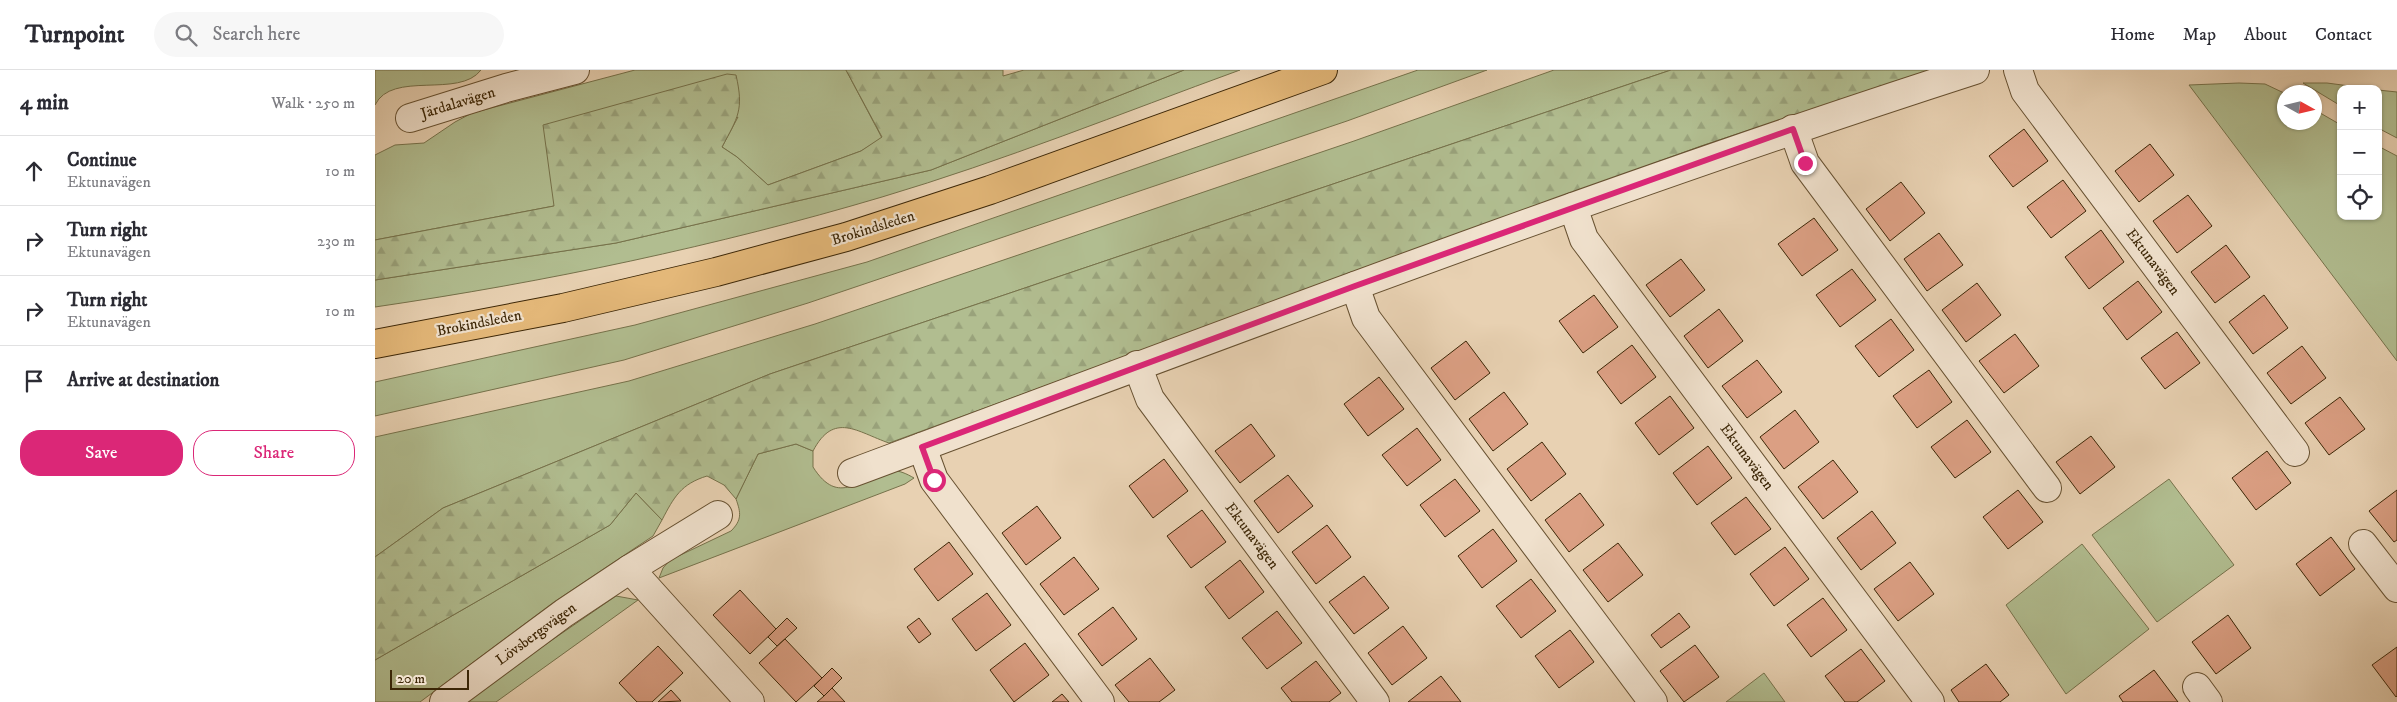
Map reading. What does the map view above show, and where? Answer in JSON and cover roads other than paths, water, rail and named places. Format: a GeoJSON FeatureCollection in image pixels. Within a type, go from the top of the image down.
{"type":"FeatureCollection","features":[{"type":"Feature","properties":{"kind":"main road","name":"Brokindsleden"},"geometry":{"type":"LineString","coordinates":[[375,344],[563,308],[716,272],[846,237],[990,190],[1323,70]]}},
{"type":"Feature","properties":{"kind":"main road","name":"Brokindsleden"},"geometry":{"type":"LineString","coordinates":[[375,339],[408,337]]}},
{"type":"Feature","properties":{"kind":"street","name":"Järdalavägen"},"geometry":{"type":"LineString","coordinates":[[410,118],[503,79],[575,70]]}},
{"type":"Feature","properties":{"kind":"street"},"geometry":{"type":"LineString","coordinates":[[852,473],[1137,365],[1573,207],[1793,129],[1975,70]]}},
{"type":"Feature","properties":{"kind":"street","name":"Ektunavägen"},"geometry":{"type":"LineString","coordinates":[[2018,70],[2025,90],[2295,452]]}},
{"type":"Feature","properties":{"kind":"street"},"geometry":{"type":"LineString","coordinates":[[1793,129],[1805,163],[2047,488]]}},
{"type":"Feature","properties":{"kind":"street","name":"Ektunavägen"},"geometry":{"type":"LineString","coordinates":[[1573,207],[1584,239],[1930,702]]}},
{"type":"Feature","properties":{"kind":"street"},"geometry":{"type":"LineString","coordinates":[[1355,286],[1367,318],[1653,702]]}},
{"type":"Feature","properties":{"kind":"street","name":"Ektunavägen"},"geometry":{"type":"LineString","coordinates":[[1137,365],[1150,399],[1375,702]]}},
{"type":"Feature","properties":{"kind":"street"},"geometry":{"type":"LineString","coordinates":[[922,447],[934,480],[1100,702]]}},
{"type":"Feature","properties":{"kind":"street","name":"Lövsbergsvägen"},"geometry":{"type":"LineString","coordinates":[[444,702],[564,613],[630,568],[718,515]]}},
{"type":"Feature","properties":{"kind":"street"},"geometry":{"type":"LineString","coordinates":[[2363,544],[2397,588]]}},
{"type":"Feature","properties":{"kind":"street"},"geometry":{"type":"LineString","coordinates":[[630,568],[750,702]]}}]}
